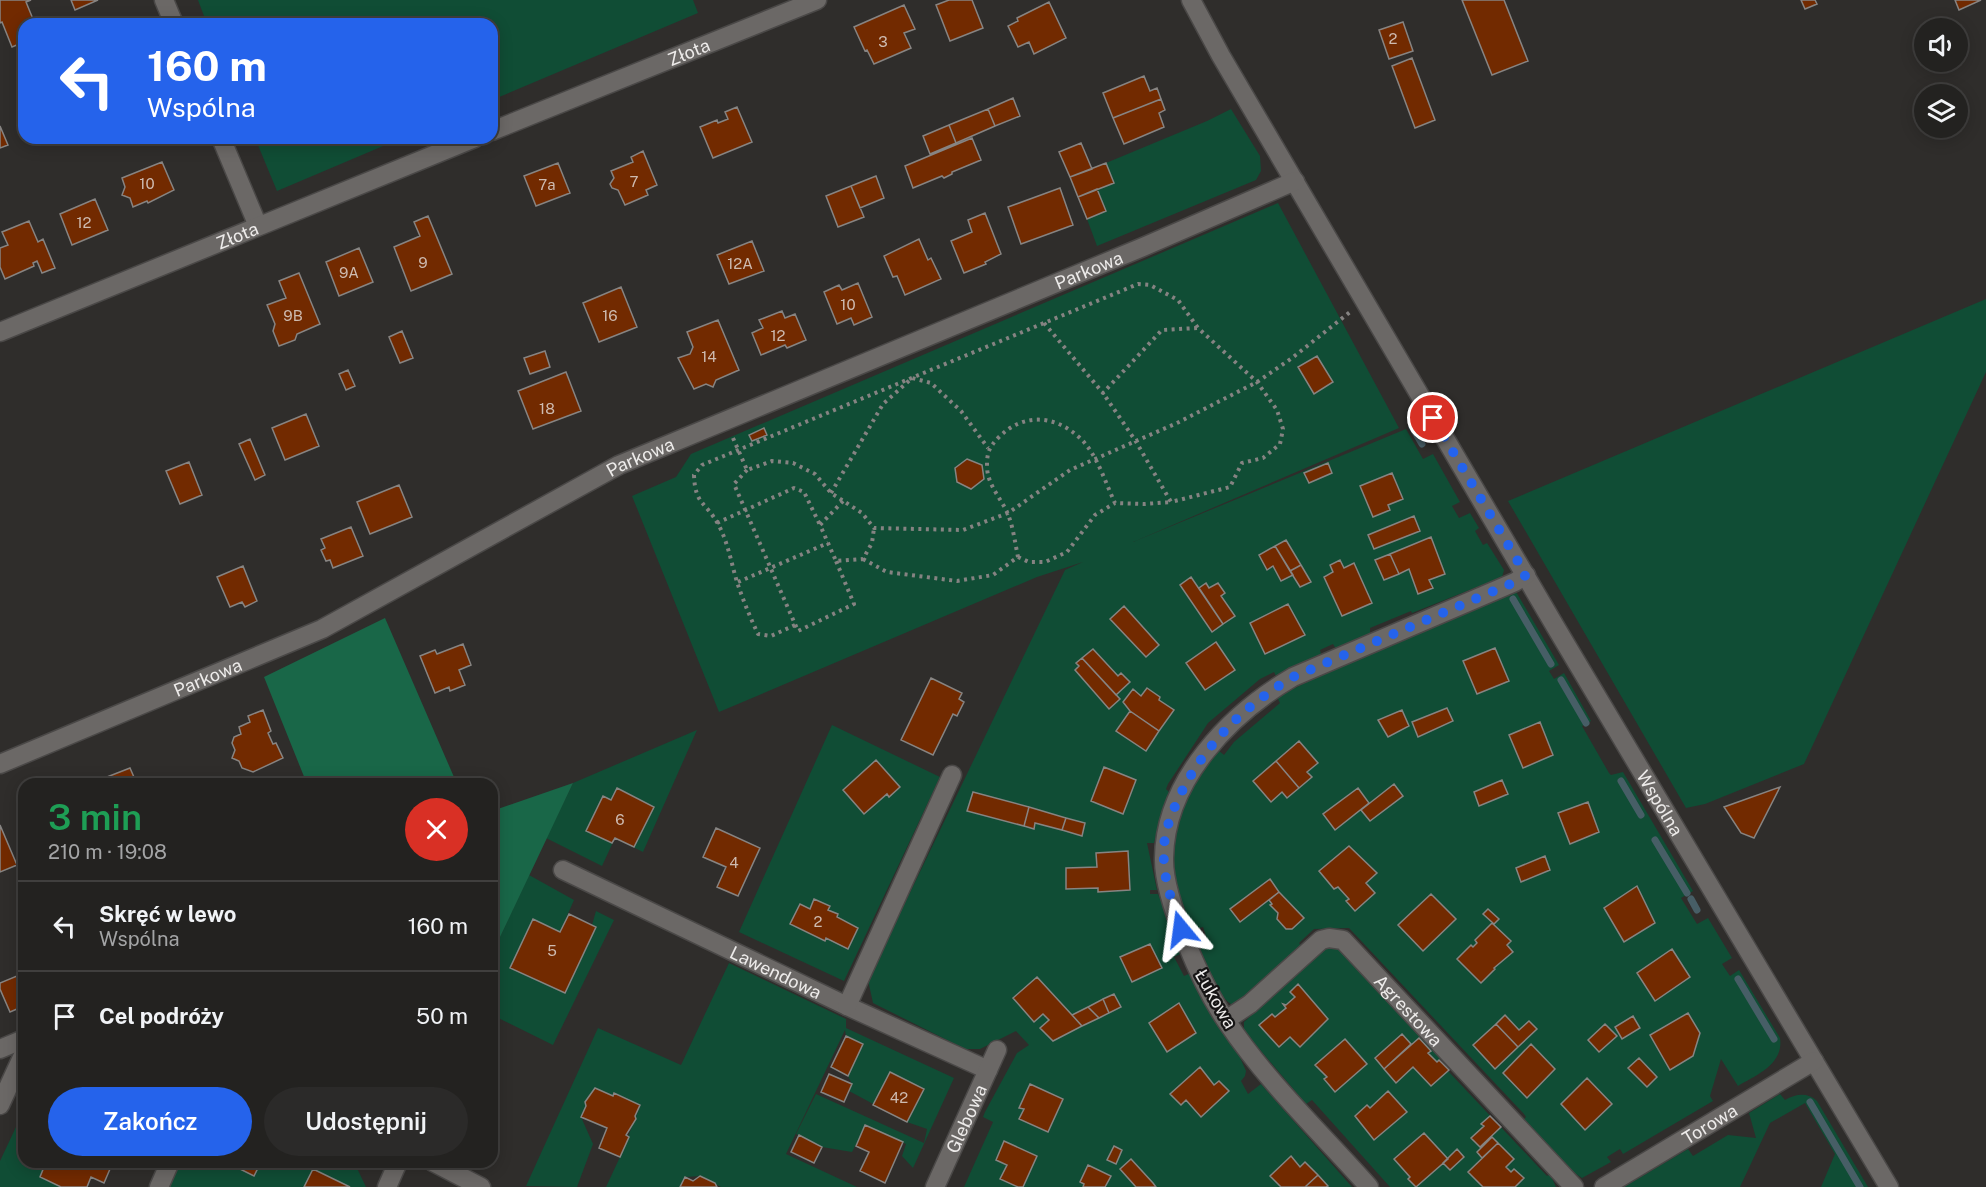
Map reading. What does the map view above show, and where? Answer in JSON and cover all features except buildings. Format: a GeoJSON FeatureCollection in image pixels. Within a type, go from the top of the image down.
{"type":"FeatureCollection","features":[{"type":"Feature","properties":{"kind":"street"},"geometry":{"type":"LineString","coordinates":[[164,0],[172,18]]}},
{"type":"Feature","properties":{"kind":"street","name":"Złota"},"geometry":{"type":"LineString","coordinates":[[498,129],[817,0]]}},
{"type":"Feature","properties":{"kind":"street","name":"Wspólna"},"geometry":{"type":"LineString","coordinates":[[1191,0],[1221,56],[1433,418],[1889,1187]]}},
{"type":"Feature","properties":{"kind":"street"},"geometry":{"type":"LineString","coordinates":[[224,144],[258,226]]}},
{"type":"Feature","properties":{"kind":"street","name":"Złota"},"geometry":{"type":"LineString","coordinates":[[0,332],[460,144]]}},
{"type":"Feature","properties":{"kind":"street","name":"Parkowa"},"geometry":{"type":"LineString","coordinates":[[0,764],[307,636],[597,476],[1295,181]]}},
{"type":"Feature","properties":{"kind":"street","name":"Łukowa"},"geometry":{"type":"LineString","coordinates":[[1369,1187],[1255,1060],[1226,1020],[1200,973],[1181,929],[1164,861],[1165,837],[1170,818],[1196,765],[1219,736],[1243,712],[1271,690],[1293,677],[1515,582],[1526,575]]}},
{"type":"Feature","properties":{"kind":"street"},"geometry":{"type":"LineString","coordinates":[[847,1005],[952,776]]}},
{"type":"Feature","properties":{"kind":"street","name":"Lawendowa"},"geometry":{"type":"LineString","coordinates":[[563,870],[988,1070]]}},
{"type":"Feature","properties":{"kind":"street","name":"Agrestowa"},"geometry":{"type":"LineString","coordinates":[[1226,1020],[1250,1004],[1321,940],[1329,938],[1343,940],[1574,1187]]}},
{"type":"Feature","properties":{"kind":"street"},"geometry":{"type":"LineString","coordinates":[[0,1049],[18,1042]]}},
{"type":"Feature","properties":{"kind":"street","name":"Glebowa"},"geometry":{"type":"LineString","coordinates":[[934,1187],[998,1050]]}},
{"type":"Feature","properties":{"kind":"street","name":"Torowa"},"geometry":{"type":"LineString","coordinates":[[1604,1187],[1814,1061]]}},
{"type":"Feature","properties":{"kind":"street"},"geometry":{"type":"LineString","coordinates":[[0,1105],[18,1066]]}},
{"type":"Feature","properties":{"kind":"street"},"geometry":{"type":"LineString","coordinates":[[159,1187],[167,1168]]}},
{"type":"Feature","properties":{"kind":"street"},"geometry":{"type":"LineString","coordinates":[[387,1187],[395,1168]]}},
{"type":"Feature","properties":{"kind":"street"},"geometry":{"type":"LineString","coordinates":[[445,1168],[481,1187]]}},
{"type":"Feature","properties":{"kind":"path"},"geometry":{"type":"LineString","coordinates":[[795,625],[771,636],[758,634],[737,582],[729,552],[717,522],[694,492],[694,475],[702,465],[1138,284],[1150,285],[1178,300],[1198,328],[1257,382],[1278,410],[1283,429],[1280,444],[1263,458],[1242,463],[1230,487],[1171,502],[1114,503],[1095,515],[1067,552],[1045,562],[1029,562],[1018,557]]}},
{"type":"Feature","properties":{"kind":"path"},"geometry":{"type":"LineString","coordinates":[[874,528],[963,530],[1008,513],[1070,470],[1177,423],[1257,382],[1292,358],[1365,300]]}},
{"type":"Feature","properties":{"kind":"path"},"geometry":{"type":"LineString","coordinates":[[1044,323],[1103,393],[1135,440],[1171,502]]}},
{"type":"Feature","properties":{"kind":"path"},"geometry":{"type":"LineString","coordinates":[[1103,393],[1162,330],[1198,328]]}},
{"type":"Feature","properties":{"kind":"path"},"geometry":{"type":"LineString","coordinates":[[912,378],[931,383],[961,411],[989,448]]}},
{"type":"Feature","properties":{"kind":"path"},"geometry":{"type":"LineString","coordinates":[[831,493],[883,404],[912,378]]}},
{"type":"Feature","properties":{"kind":"path"},"geometry":{"type":"LineString","coordinates":[[1018,557],[1008,513],[996,495],[987,468],[989,448],[1009,426],[1032,418],[1058,423],[1080,438],[1094,458],[1114,503]]}},
{"type":"Feature","properties":{"kind":"path"},"geometry":{"type":"LineString","coordinates":[[725,420],[747,470]]}},
{"type":"Feature","properties":{"kind":"path"},"geometry":{"type":"LineString","coordinates":[[717,522],[745,509],[794,488],[804,492],[854,604],[798,631],[770,568],[745,509],[734,484],[747,470],[772,461],[793,463],[815,474],[831,493],[862,513],[874,528],[872,543],[863,559]]}},
{"type":"Feature","properties":{"kind":"path"},"geometry":{"type":"LineString","coordinates":[[820,525],[843,501]]}},
{"type":"Feature","properties":{"kind":"path"},"geometry":{"type":"LineString","coordinates":[[737,582],[828,543]]}},
{"type":"Feature","properties":{"kind":"path"},"geometry":{"type":"LineString","coordinates":[[836,561],[863,559],[887,572],[957,581],[993,575],[1018,557]]}},
{"type":"Feature","properties":{"kind":"green space"},"geometry":{"type":"Polygon","coordinates":[[[198,0],[693,0],[698,13],[498,97],[498,18],[205,18],[198,0]]]}},
{"type":"Feature","properties":{"kind":"green space"},"geometry":{"type":"Polygon","coordinates":[[[1231,109],[1260,156],[1261,171],[1256,180],[1097,246],[1087,219],[1106,211],[1097,189],[1114,183],[1106,163],[1231,109]]]}},
{"type":"Feature","properties":{"kind":"green space"},"geometry":{"type":"Polygon","coordinates":[[[257,144],[388,144],[277,191],[257,144]]]}},
{"type":"Feature","properties":{"kind":"green space"},"geometry":{"type":"Polygon","coordinates":[[[1278,203],[1399,428],[1133,542],[1406,429],[1423,459],[1433,454],[1460,502],[1452,506],[1459,518],[1470,513],[1479,528],[1475,531],[1483,545],[1487,543],[1504,570],[1502,577],[1370,628],[1370,634],[1336,649],[1333,644],[1320,650],[1321,654],[1276,676],[1274,672],[1260,679],[1208,723],[1168,784],[1166,789],[1170,793],[1154,843],[1147,843],[1157,890],[1150,890],[1150,894],[1158,894],[1182,953],[1174,957],[1184,976],[1191,973],[1219,1026],[1238,1053],[1246,1071],[1241,1081],[1248,1094],[1261,1084],[1352,1187],[964,1187],[993,1122],[983,1117],[985,1112],[1017,1053],[1029,1045],[1016,1031],[980,1049],[965,1049],[873,1003],[868,980],[1065,570],[1083,562],[1037,577],[719,712],[632,496],[676,477],[691,454],[1278,203]]]}},
{"type":"Feature","properties":{"kind":"green space"},"geometry":{"type":"Polygon","coordinates":[[[1986,299],[1986,372],[1804,764],[1705,804],[1686,808],[1508,501],[1986,299]]]}},
{"type":"Feature","properties":{"kind":"green space"},"geometry":{"type":"Polygon","coordinates":[[[1515,590],[1559,665],[1549,671],[1554,679],[1564,673],[1591,721],[1582,726],[1609,773],[1611,775],[1623,772],[1693,891],[1681,898],[1697,924],[1708,918],[1732,958],[1722,964],[1730,976],[1739,970],[1780,1038],[1778,1055],[1761,1073],[1738,1086],[1721,1059],[1710,1096],[1713,1101],[1623,1154],[1620,1149],[1607,1157],[1611,1162],[1582,1178],[1573,1172],[1524,1119],[1526,1117],[1524,1114],[1349,928],[1314,929],[1299,943],[1302,947],[1243,1001],[1233,1005],[1222,996],[1200,949],[1209,945],[1203,927],[1192,930],[1177,889],[1172,867],[1172,845],[1178,819],[1203,771],[1219,751],[1224,755],[1234,742],[1280,703],[1277,697],[1339,666],[1515,590]]]}},
{"type":"Feature","properties":{"kind":"green space"},"geometry":{"type":"Polygon","coordinates":[[[385,618],[454,778],[305,778],[264,677],[385,618]]]}},
{"type":"Feature","properties":{"kind":"green space"},"geometry":{"type":"Polygon","coordinates":[[[832,725],[940,777],[844,981],[739,932],[832,725]]]}},
{"type":"Feature","properties":{"kind":"green space"},"geometry":{"type":"Polygon","coordinates":[[[697,730],[643,852],[615,838],[602,866],[546,838],[573,783],[697,730]]]}},
{"type":"Feature","properties":{"kind":"green space"},"geometry":{"type":"Polygon","coordinates":[[[573,783],[498,941],[498,809],[573,783]]]}},
{"type":"Feature","properties":{"kind":"green space"},"geometry":{"type":"Polygon","coordinates":[[[529,875],[574,900],[560,932],[511,968],[565,993],[596,927],[592,925],[596,911],[614,920],[553,1045],[498,1018],[498,941],[529,875]]]}},
{"type":"Feature","properties":{"kind":"green space"},"geometry":{"type":"Polygon","coordinates":[[[1327,947],[1338,947],[1442,1057],[1437,1062],[1547,1176],[1550,1174],[1556,1187],[1390,1187],[1312,1100],[1306,1104],[1244,1031],[1244,1022],[1327,947]]]}},
{"type":"Feature","properties":{"kind":"green space"},"geometry":{"type":"Polygon","coordinates":[[[729,963],[846,1019],[846,1028],[954,1078],[913,1168],[902,1156],[906,1144],[866,1125],[852,1152],[822,1147],[796,1134],[816,1094],[924,1143],[927,1129],[907,1122],[849,1091],[852,1084],[848,1076],[863,1044],[846,1036],[845,1030],[786,1154],[857,1187],[721,1187],[700,1176],[685,1177],[680,1187],[606,1187],[640,1106],[595,1088],[581,1117],[593,1144],[577,1187],[526,1186],[598,1028],[681,1065],[729,963]]]}},
{"type":"Feature","properties":{"kind":"green space"},"geometry":{"type":"Polygon","coordinates":[[[1780,1094],[1785,1100],[1801,1095],[1809,1096],[1817,1101],[1868,1187],[1821,1187],[1835,1154],[1805,1103],[1770,1123],[1740,1187],[1624,1187],[1688,1149],[1693,1156],[1728,1135],[1756,1138],[1749,1113],[1780,1094]]]}},
{"type":"Feature","properties":{"kind":"green space"},"geometry":{"type":"Polygon","coordinates":[[[18,1123],[18,1168],[44,1168],[40,1177],[61,1187],[0,1187],[0,1161],[18,1123]]]}},
{"type":"Feature","properties":{"kind":"green space"},"geometry":{"type":"Polygon","coordinates":[[[177,1168],[357,1168],[366,1187],[167,1187],[177,1168]]]}},
{"type":"Feature","properties":{"kind":"waterway"},"geometry":{"type":"LineString","coordinates":[[1412,427],[1422,444]]}},
{"type":"Feature","properties":{"kind":"waterway"},"geometry":{"type":"LineString","coordinates":[[1513,599],[1551,664]]}},
{"type":"Feature","properties":{"kind":"waterway"},"geometry":{"type":"LineString","coordinates":[[1561,680],[1586,723]]}},
{"type":"Feature","properties":{"kind":"waterway"},"geometry":{"type":"LineString","coordinates":[[1621,781],[1641,815]]}},
{"type":"Feature","properties":{"kind":"waterway"},"geometry":{"type":"LineString","coordinates":[[1655,840],[1687,893]]}},
{"type":"Feature","properties":{"kind":"waterway"},"geometry":{"type":"LineString","coordinates":[[1691,899],[1697,910]]}},
{"type":"Feature","properties":{"kind":"waterway"},"geometry":{"type":"LineString","coordinates":[[1738,979],[1774,1039]]}},
{"type":"Feature","properties":{"kind":"waterway"},"geometry":{"type":"LineString","coordinates":[[1810,1102],[1860,1187]]}},
{"type":"Feature","properties":{"kind":"route"},"geometry":{"type":"LineString","coordinates":[[1181,929],[1166,873],[1165,837],[1170,818],[1182,791],[1196,765],[1219,736],[1243,712],[1271,690],[1293,677],[1515,582],[1526,575],[1433,418]]}}]}
